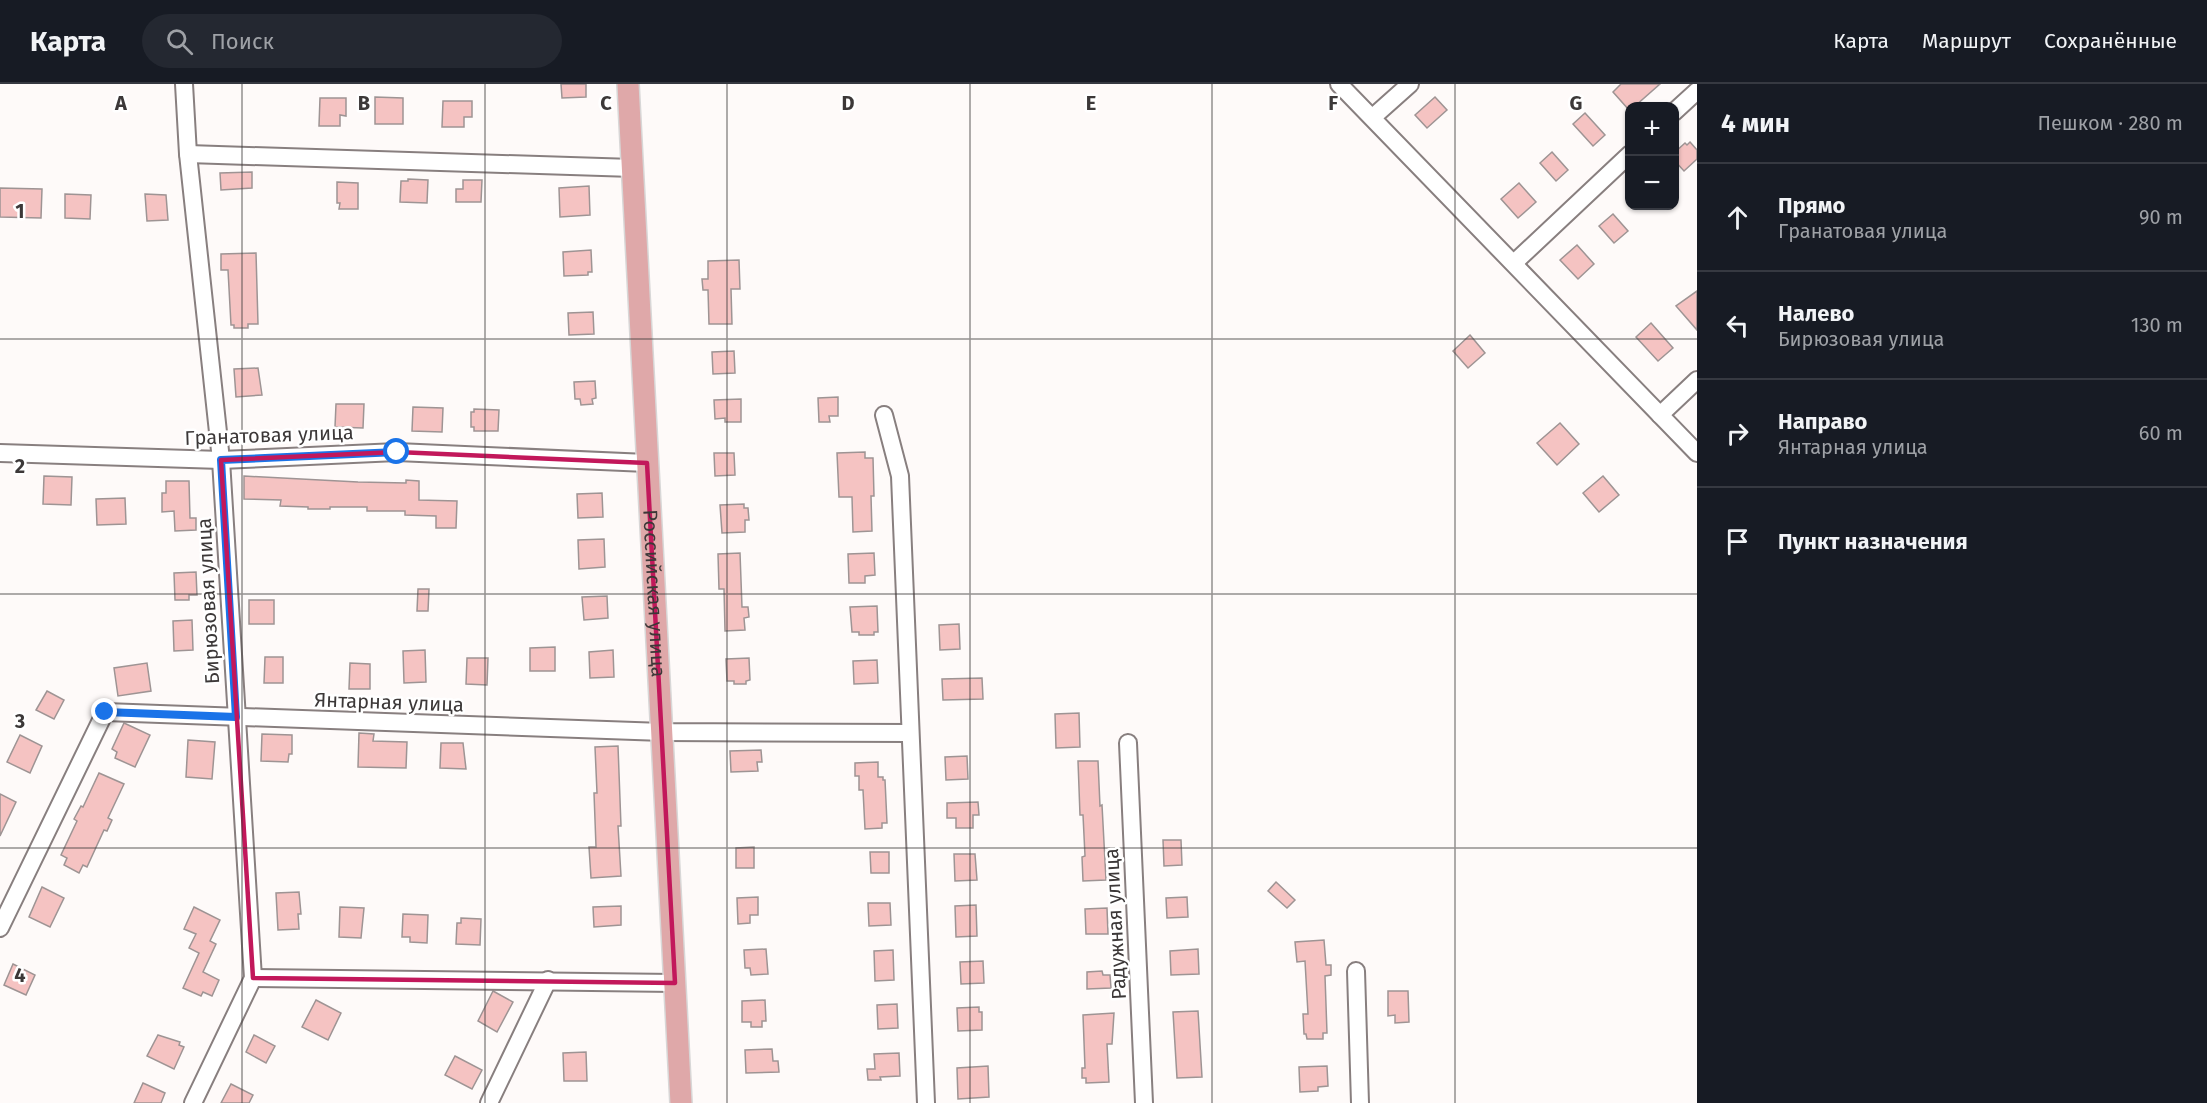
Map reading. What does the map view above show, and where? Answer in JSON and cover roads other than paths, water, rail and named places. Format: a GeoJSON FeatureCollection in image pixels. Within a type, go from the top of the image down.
{"type":"FeatureCollection","features":[{"type":"Feature","properties":{"kind":"main road","name":"Российская улица"},"geometry":{"type":"LineString","coordinates":[[628,84],[681,1103]]}},
{"type":"Feature","properties":{"kind":"street","name":"Бирюзовая улица"},"geometry":{"type":"LineString","coordinates":[[184,84],[188,154],[221,460],[253,978],[194,1103]]}},
{"type":"Feature","properties":{"kind":"street"},"geometry":{"type":"LineString","coordinates":[[1339,84],[1697,453]]}},
{"type":"Feature","properties":{"kind":"street"},"geometry":{"type":"LineString","coordinates":[[1373,117],[1410,84]]}},
{"type":"Feature","properties":{"kind":"street"},"geometry":{"type":"LineString","coordinates":[[1679,107],[1697,91]]}},
{"type":"Feature","properties":{"kind":"street"},"geometry":{"type":"LineString","coordinates":[[188,154],[633,168]]}},
{"type":"Feature","properties":{"kind":"street"},"geometry":{"type":"LineString","coordinates":[[1514,263],[1627,156]]}},
{"type":"Feature","properties":{"kind":"street"},"geometry":{"type":"LineString","coordinates":[[1660,415],[1697,380]]}},
{"type":"Feature","properties":{"kind":"street"},"geometry":{"type":"LineString","coordinates":[[884,415],[900,476],[926,1103]]}},
{"type":"Feature","properties":{"kind":"street","name":"Гранатовая улица"},"geometry":{"type":"LineString","coordinates":[[0,453],[221,460],[397,452],[647,463]]}},
{"type":"Feature","properties":{"kind":"street","name":"Янтарная улица"},"geometry":{"type":"LineString","coordinates":[[0,928],[105,712],[663,732],[910,733]]}},
{"type":"Feature","properties":{"kind":"street","name":"Радужная улица"},"geometry":{"type":"LineString","coordinates":[[1128,743],[1144,1103]]}},
{"type":"Feature","properties":{"kind":"street"},"geometry":{"type":"LineString","coordinates":[[1356,971],[1360,1103]]}},
{"type":"Feature","properties":{"kind":"street"},"geometry":{"type":"LineString","coordinates":[[253,978],[675,983]]}},
{"type":"Feature","properties":{"kind":"street"},"geometry":{"type":"LineString","coordinates":[[489,1103],[548,980]]}}]}
